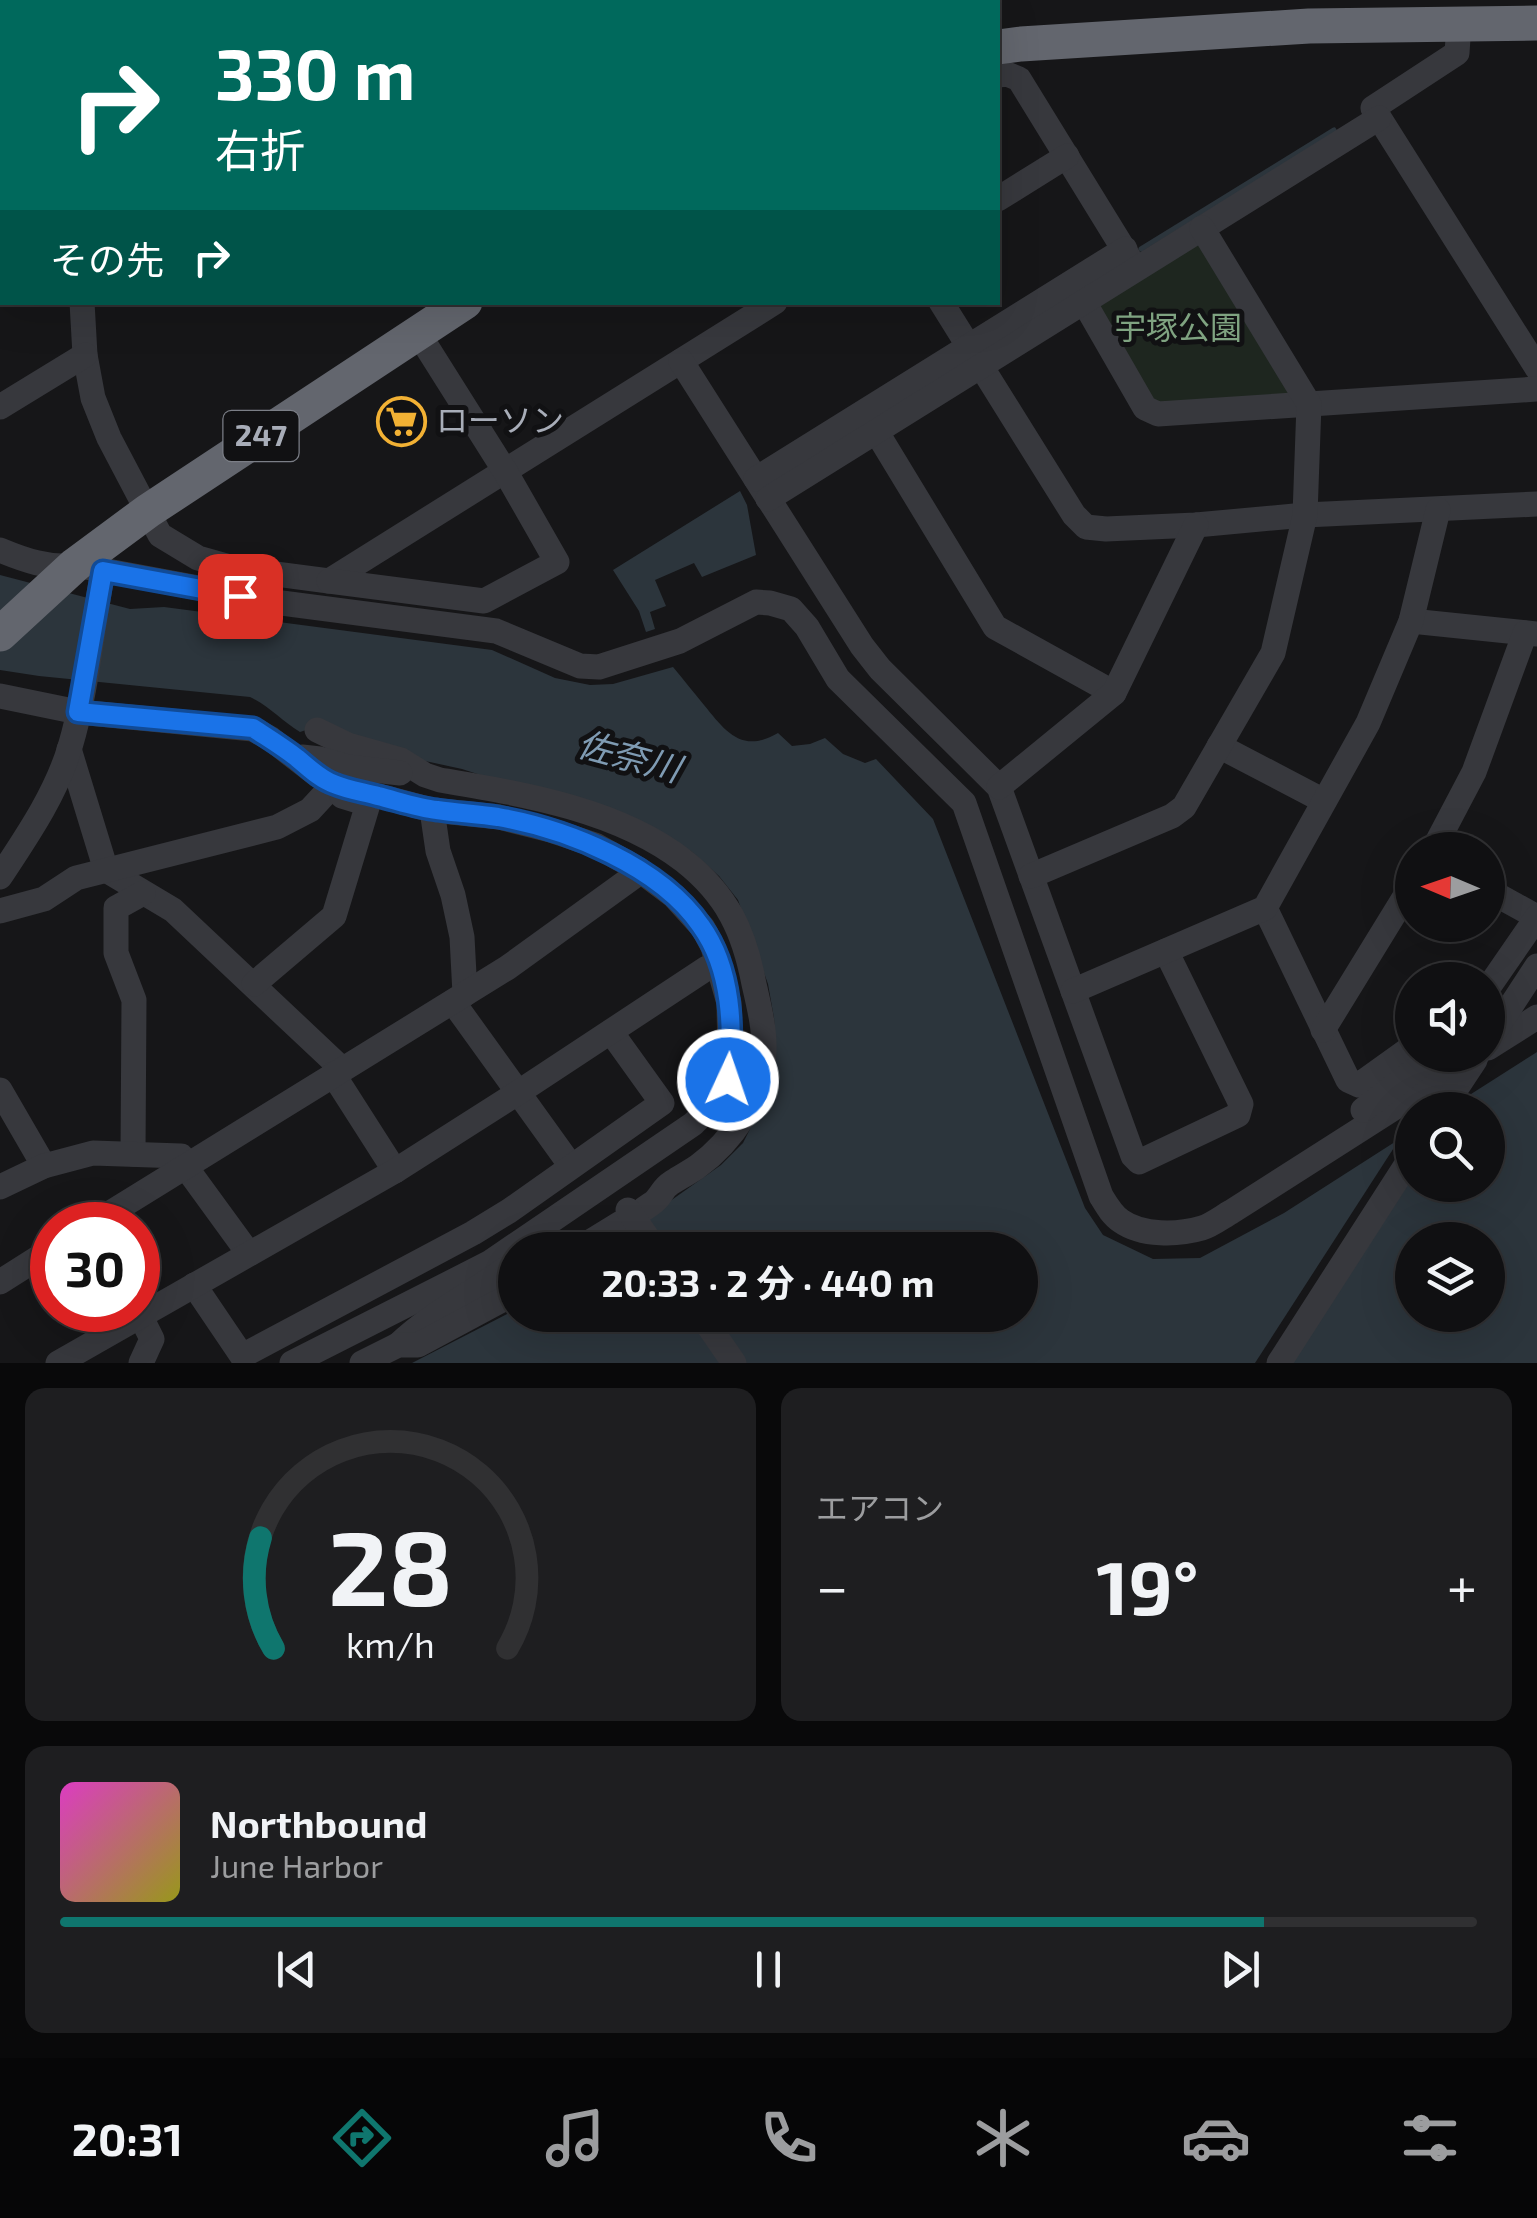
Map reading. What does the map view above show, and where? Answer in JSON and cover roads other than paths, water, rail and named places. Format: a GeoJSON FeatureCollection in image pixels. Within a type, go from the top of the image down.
{"type":"FeatureCollection","features":[{"type":"Feature","properties":{"kind":"highway"},"geometry":{"type":"LineString","coordinates":[[1005,45],[1309,26],[1537,22]]}},
{"type":"Feature","properties":{"kind":"highway","name":"247"},"geometry":{"type":"LineString","coordinates":[[0,634],[85,573],[148,511],[460,305]]}},
{"type":"Feature","properties":{"kind":"street"},"geometry":{"type":"LineString","coordinates":[[1460,24],[1457,53],[1374,108],[1534,359]]}},
{"type":"Feature","properties":{"kind":"street"},"geometry":{"type":"LineString","coordinates":[[1000,75],[1019,79],[1130,260]]}},
{"type":"Feature","properties":{"kind":"street"},"geometry":{"type":"LineString","coordinates":[[762,489],[1130,260],[1202,228],[1379,118]]}},
{"type":"Feature","properties":{"kind":"street"},"geometry":{"type":"LineString","coordinates":[[1000,198],[1067,156]]}},
{"type":"Feature","properties":{"kind":"street"},"geometry":{"type":"LineString","coordinates":[[1031,876],[1172,816],[1184,807],[1273,653],[1305,514],[1309,404],[1202,228]]}},
{"type":"Feature","properties":{"kind":"street"},"geometry":{"type":"LineString","coordinates":[[762,489],[876,431],[975,356],[1084,302],[1130,260]]}},
{"type":"Feature","properties":{"kind":"street"},"geometry":{"type":"LineString","coordinates":[[1084,302],[1145,408],[1158,414],[1537,389]]}},
{"type":"Feature","properties":{"kind":"street"},"geometry":{"type":"LineString","coordinates":[[82,305],[85,355],[94,398],[160,535],[198,558],[237,569],[484,601],[557,562],[506,471],[418,333]]}},
{"type":"Feature","properties":{"kind":"street"},"geometry":{"type":"LineString","coordinates":[[329,581],[770,305]]}},
{"type":"Feature","properties":{"kind":"street"},"geometry":{"type":"LineString","coordinates":[[943,305],[1074,515],[1086,527],[1196,525],[1305,514],[1537,504]]}},
{"type":"Feature","properties":{"kind":"street"},"geometry":{"type":"LineString","coordinates":[[0,407],[85,355]]}},
{"type":"Feature","properties":{"kind":"street"},"geometry":{"type":"LineString","coordinates":[[681,361],[862,646],[880,669],[998,787],[1133,1156],[1139,1162],[1238,1115],[1241,1104],[1166,951]]}},
{"type":"Feature","properties":{"kind":"street"},"geometry":{"type":"LineString","coordinates":[[876,431],[994,627],[1114,693]]}},
{"type":"Feature","properties":{"kind":"street"},"geometry":{"type":"LineString","coordinates":[[1073,991],[1265,908],[1368,723],[1411,621],[1438,510]]}},
{"type":"Feature","properties":{"kind":"street"},"geometry":{"type":"LineString","coordinates":[[998,787],[1114,693],[1196,525]]}},
{"type":"Feature","properties":{"kind":"street"},"geometry":{"type":"LineString","coordinates":[[0,550],[17,558],[85,573],[496,631],[580,666],[600,667],[680,640],[756,602],[791,609],[807,627],[838,679],[964,803],[1101,1196],[1124,1224],[1144,1231],[1203,1228],[1450,1072]]}},
{"type":"Feature","properties":{"kind":"street"},"geometry":{"type":"LineString","coordinates":[[0,876],[28,836],[69,749],[79,706],[85,573]]}},
{"type":"Feature","properties":{"kind":"street"},"geometry":{"type":"LineString","coordinates":[[1411,621],[1531,633],[1474,772],[1442,832]]}},
{"type":"Feature","properties":{"kind":"street"},"geometry":{"type":"LineString","coordinates":[[0,696],[253,728],[331,787],[368,804],[334,916],[254,984]]}},
{"type":"Feature","properties":{"kind":"street"},"geometry":{"type":"LineString","coordinates":[[317,730],[348,745],[401,760],[425,776]]}},
{"type":"Feature","properties":{"kind":"street"},"geometry":{"type":"LineString","coordinates":[[1219,746],[1324,801]]}},
{"type":"Feature","properties":{"kind":"street"},"geometry":{"type":"LineString","coordinates":[[69,749],[106,870],[173,910],[254,984],[337,1071],[394,1170]]}},
{"type":"Feature","properties":{"kind":"street"},"geometry":{"type":"LineString","coordinates":[[292,1363],[489,1263],[624,1203],[656,1201],[665,1186],[698,1166],[724,1142],[756,1092],[765,1054],[751,968],[736,922],[718,892],[684,861],[616,823],[578,808],[425,776],[295,757]]}},
{"type":"Feature","properties":{"kind":"street"},"geometry":{"type":"LineString","coordinates":[[0,911],[44,899],[76,878],[277,826],[310,810],[331,787]]}},
{"type":"Feature","properties":{"kind":"street"},"geometry":{"type":"LineString","coordinates":[[331,787],[432,810],[499,817],[595,845],[674,896],[703,928],[713,946],[729,1003],[728,1080],[708,1109],[670,1142],[624,1203],[595,1232]]}},
{"type":"Feature","properties":{"kind":"street"},"geometry":{"type":"LineString","coordinates":[[432,810],[438,850],[462,937],[459,998],[571,1166]]}},
{"type":"Feature","properties":{"kind":"street"},"geometry":{"type":"LineString","coordinates":[[635,873],[676,914],[700,946],[716,997],[720,1024],[718,1074],[693,1107],[693,1124]]}},
{"type":"Feature","properties":{"kind":"street"},"geometry":{"type":"LineString","coordinates":[[128,1202],[507,968],[635,873]]}},
{"type":"Feature","properties":{"kind":"street"},"geometry":{"type":"LineString","coordinates":[[132,1154],[134,1000],[116,953],[116,908],[144,892]]}},
{"type":"Feature","properties":{"kind":"street"},"geometry":{"type":"LineString","coordinates":[[1505,899],[1537,917],[1505,963]]}},
{"type":"Feature","properties":{"kind":"street"},"geometry":{"type":"LineString","coordinates":[[1265,908],[1348,1080],[1359,1085],[1395,1059]]}},
{"type":"Feature","properties":{"kind":"street"},"geometry":{"type":"LineString","coordinates":[[1324,1030],[1395,912]]}},
{"type":"Feature","properties":{"kind":"street"},"geometry":{"type":"LineString","coordinates":[[1505,1017],[1537,966]]}},
{"type":"Feature","properties":{"kind":"street"},"geometry":{"type":"LineString","coordinates":[[160,1304],[394,1170],[708,968]]}},
{"type":"Feature","properties":{"kind":"street"},"geometry":{"type":"LineString","coordinates":[[1505,1006],[1537,984]]}},
{"type":"Feature","properties":{"kind":"street"},"geometry":{"type":"LineString","coordinates":[[1505,1035],[1537,1017]]}},
{"type":"Feature","properties":{"kind":"street"},"geometry":{"type":"LineString","coordinates":[[194,1285],[242,1356],[509,1211],[662,1103],[611,1032]]}},
{"type":"Feature","properties":{"kind":"street"},"geometry":{"type":"LineString","coordinates":[[1231,1212],[1412,1072]]}},
{"type":"Feature","properties":{"kind":"street"},"geometry":{"type":"LineString","coordinates":[[0,1090],[44,1166]]}},
{"type":"Feature","properties":{"kind":"street"},"geometry":{"type":"LineString","coordinates":[[0,1188],[44,1166],[94,1153],[181,1156],[249,1254]]}},
{"type":"Feature","properties":{"kind":"street"},"geometry":{"type":"LineString","coordinates":[[1279,1363],[1395,1182]]}},
{"type":"Feature","properties":{"kind":"street"},"geometry":{"type":"LineString","coordinates":[[567,1232],[624,1203]]}},
{"type":"Feature","properties":{"kind":"street"},"geometry":{"type":"LineString","coordinates":[[624,1203],[644,1232]]}},
{"type":"Feature","properties":{"kind":"street"},"geometry":{"type":"LineString","coordinates":[[0,1282],[30,1263]]}},
{"type":"Feature","properties":{"kind":"street"},"geometry":{"type":"LineString","coordinates":[[362,1363],[398,1344],[418,1326],[498,1274]]}},
{"type":"Feature","properties":{"kind":"street"},"geometry":{"type":"LineString","coordinates":[[398,1344],[418,1345],[498,1302]]}},
{"type":"Feature","properties":{"kind":"street"},"geometry":{"type":"LineString","coordinates":[[58,1363],[111,1332]]}},
{"type":"Feature","properties":{"kind":"street"},"geometry":{"type":"LineString","coordinates":[[141,1363],[152,1339],[148,1332]]}},
{"type":"Feature","properties":{"kind":"street"},"geometry":{"type":"LineString","coordinates":[[713,1332],[734,1363]]}},
{"type":"Feature","properties":{"kind":"water"},"geometry":{"type":"Polygon","coordinates":[[[740,491],[747,505],[756,555],[702,577],[694,563],[655,580],[666,606],[650,612],[655,629],[646,632],[639,611],[613,570],[740,491]]]}},
{"type":"Feature","properties":{"kind":"water","name":"佐奈川"},"geometry":{"type":"Polygon","coordinates":[[[0,575],[130,609],[164,607],[492,650],[555,678],[590,685],[613,684],[673,667],[720,724],[736,737],[754,741],[778,733],[792,746],[825,738],[843,754],[865,763],[876,759],[933,819],[1085,1208],[1103,1235],[1153,1259],[1200,1258],[1284,1213],[1395,1142],[1395,1202],[1505,1202],[1505,1092],[1474,1092],[1537,1052],[1537,1363],[412,1363],[498,1319],[498,1332],[1038,1332],[1038,1232],[626,1232],[721,1165],[743,1143],[764,1101],[776,1049],[768,984],[738,900],[719,876],[691,851],[546,796],[318,726],[300,732],[250,697],[0,670],[0,575]]]}},
{"type":"Feature","properties":{"kind":"waterway"},"geometry":{"type":"LineString","coordinates":[[1141,249],[1334,130]]}},
{"type":"Feature","properties":{"kind":"place","name":"ローソン"},"geometry":{"type":"Point","coordinates":[401,421]}},
{"type":"Feature","properties":{"kind":"park label","name":"宇塚公園"},"geometry":{"type":"Point","coordinates":[1178,328]}}]}
